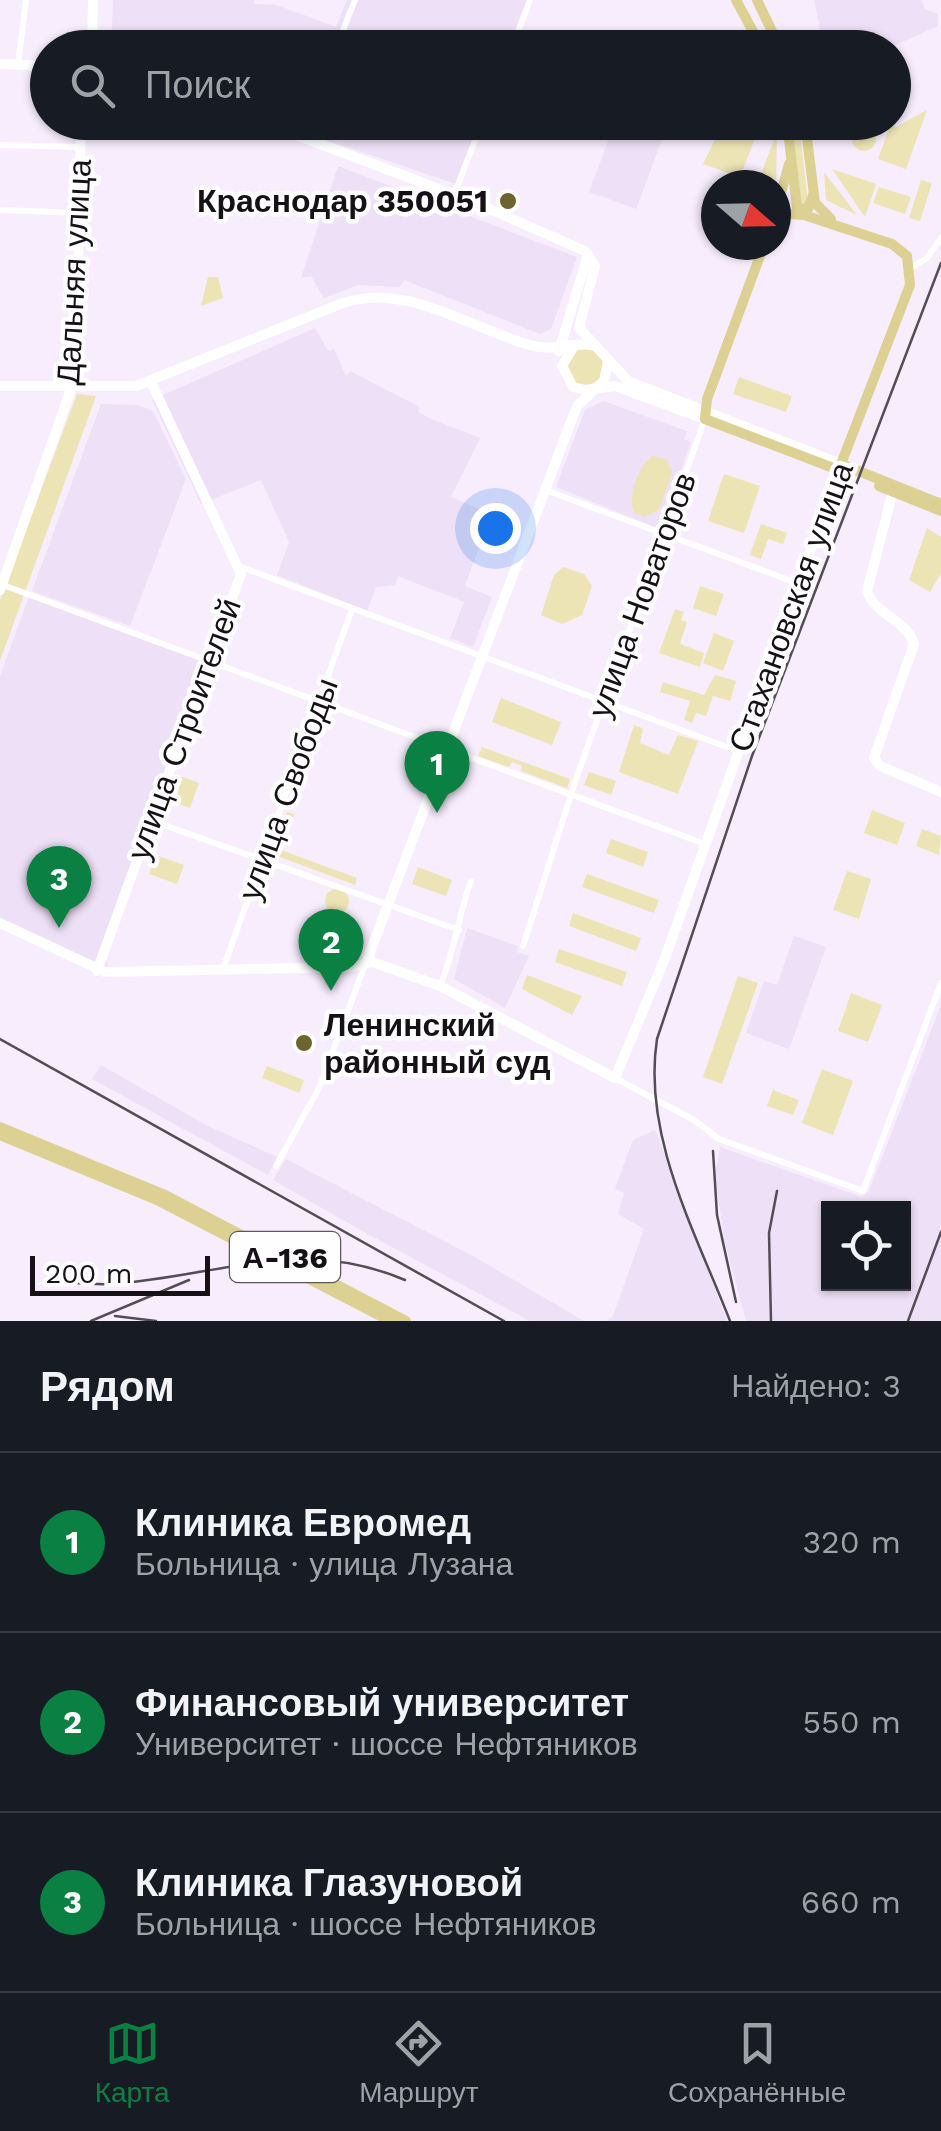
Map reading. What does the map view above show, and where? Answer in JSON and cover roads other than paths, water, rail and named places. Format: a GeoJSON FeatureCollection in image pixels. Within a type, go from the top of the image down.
{"type":"FeatureCollection","features":[{"type":"Feature","properties":{"kind":"main road"},"geometry":{"type":"LineString","coordinates":[[736,0],[752,30]]}},
{"type":"Feature","properties":{"kind":"main road"},"geometry":{"type":"LineString","coordinates":[[756,0],[771,30]]}},
{"type":"Feature","properties":{"kind":"main road"},"geometry":{"type":"LineString","coordinates":[[790,140],[797,208],[808,209],[814,194]]}},
{"type":"Feature","properties":{"kind":"main road"},"geometry":{"type":"LineString","coordinates":[[807,140],[820,213],[846,227]]}},
{"type":"Feature","properties":{"kind":"main road"},"geometry":{"type":"LineString","coordinates":[[788,170],[792,148]]}},
{"type":"Feature","properties":{"kind":"main road"},"geometry":{"type":"LineString","coordinates":[[791,214],[846,227],[896,246],[912,268]]}},
{"type":"Feature","properties":{"kind":"main road","name":"улица Новаторов"},"geometry":{"type":"LineString","coordinates":[[704,415],[759,260]]}},
{"type":"Feature","properties":{"kind":"main road","name":"Стахановская улица"},"geometry":{"type":"LineString","coordinates":[[840,467],[904,302],[912,268]]}},
{"type":"Feature","properties":{"kind":"main road"},"geometry":{"type":"LineString","coordinates":[[840,467],[941,511]]}},
{"type":"Feature","properties":{"kind":"main road"},"geometry":{"type":"LineString","coordinates":[[840,467],[941,504]]}},
{"type":"Feature","properties":{"kind":"main road","name":"А-136"},"geometry":{"type":"LineString","coordinates":[[0,1127],[159,1201],[390,1321]]}},
{"type":"Feature","properties":{"kind":"main road","name":"А-136"},"geometry":{"type":"LineString","coordinates":[[0,1135],[163,1194],[406,1321]]}},
{"type":"Feature","properties":{"kind":"street"},"geometry":{"type":"LineString","coordinates":[[18,65],[26,0]]}},
{"type":"Feature","properties":{"kind":"street"},"geometry":{"type":"LineString","coordinates":[[92,30],[93,0]]}},
{"type":"Feature","properties":{"kind":"street"},"geometry":{"type":"LineString","coordinates":[[343,30],[355,0]]}},
{"type":"Feature","properties":{"kind":"street"},"geometry":{"type":"LineString","coordinates":[[519,30],[530,0]]}},
{"type":"Feature","properties":{"kind":"street"},"geometry":{"type":"LineString","coordinates":[[0,64],[30,65]]}},
{"type":"Feature","properties":{"kind":"street","name":"Дальняя улица"},"geometry":{"type":"LineString","coordinates":[[1,588],[73,386],[80,140]]}},
{"type":"Feature","properties":{"kind":"street"},"geometry":{"type":"LineString","coordinates":[[312,140],[588,253],[594,266],[578,323],[628,381],[704,415]]}},
{"type":"Feature","properties":{"kind":"street"},"geometry":{"type":"LineString","coordinates":[[454,195],[475,140]]}},
{"type":"Feature","properties":{"kind":"street"},"geometry":{"type":"LineString","coordinates":[[0,145],[80,147]]}},
{"type":"Feature","properties":{"kind":"street"},"geometry":{"type":"LineString","coordinates":[[0,210],[79,213]]}},
{"type":"Feature","properties":{"kind":"street"},"geometry":{"type":"LineString","coordinates":[[912,268],[927,258],[941,238]]}},
{"type":"Feature","properties":{"kind":"street"},"geometry":{"type":"LineString","coordinates":[[588,253],[558,347],[571,386],[615,386],[840,467]]}},
{"type":"Feature","properties":{"kind":"street"},"geometry":{"type":"LineString","coordinates":[[0,386],[126,387],[151,382],[343,302],[372,296],[405,299],[540,348],[597,347]]}},
{"type":"Feature","properties":{"kind":"street"},"geometry":{"type":"LineString","coordinates":[[540,348],[568,319]]}},
{"type":"Feature","properties":{"kind":"street"},"geometry":{"type":"LineString","coordinates":[[562,366],[566,353],[575,346]]}},
{"type":"Feature","properties":{"kind":"street"},"geometry":{"type":"LineString","coordinates":[[276,1166],[319,1088],[576,406],[607,375],[606,357]]}},
{"type":"Feature","properties":{"kind":"street","name":"улица Строителей"},"geometry":{"type":"LineString","coordinates":[[97,971],[241,567],[151,382]]}},
{"type":"Feature","properties":{"kind":"street","name":"улица Новаторов"},"geometry":{"type":"LineString","coordinates":[[523,946],[571,795],[704,415]]}},
{"type":"Feature","properties":{"kind":"street","name":"Стахановская улица"},"geometry":{"type":"LineString","coordinates":[[615,1078],[705,844],[840,467]]}},
{"type":"Feature","properties":{"kind":"street"},"geometry":{"type":"LineString","coordinates":[[544,490],[796,583]]}},
{"type":"Feature","properties":{"kind":"street"},"geometry":{"type":"LineString","coordinates":[[893,491],[867,591],[874,605],[907,630],[914,644],[874,758],[880,766],[941,792]]}},
{"type":"Feature","properties":{"kind":"street"},"geometry":{"type":"LineString","coordinates":[[241,567],[738,751]]}},
{"type":"Feature","properties":{"kind":"street"},"geometry":{"type":"LineString","coordinates":[[1,588],[705,844]]}},
{"type":"Feature","properties":{"kind":"street","name":"улица Свободы"},"geometry":{"type":"LineString","coordinates":[[222,970],[353,609]]}},
{"type":"Feature","properties":{"kind":"street"},"geometry":{"type":"LineString","coordinates":[[150,820],[459,930]]}},
{"type":"Feature","properties":{"kind":"street"},"geometry":{"type":"LineString","coordinates":[[440,986],[472,881]]}},
{"type":"Feature","properties":{"kind":"street"},"geometry":{"type":"LineString","coordinates":[[0,923],[97,971],[366,964],[440,986],[694,1120],[719,1139],[863,1190],[941,983]]}},
{"type":"Feature","properties":{"kind":"railway"},"geometry":{"type":"LineString","coordinates":[[730,1321],[688,1219],[665,1148],[654,1075],[657,1039],[752,756],[941,263]]}},
{"type":"Feature","properties":{"kind":"railway"},"geometry":{"type":"LineString","coordinates":[[0,1039],[504,1321]]}},
{"type":"Feature","properties":{"kind":"railway"},"geometry":{"type":"LineString","coordinates":[[713,1151],[717,1215],[736,1302]]}},
{"type":"Feature","properties":{"kind":"railway"},"geometry":{"type":"LineString","coordinates":[[771,1321],[769,1233],[777,1191]]}},
{"type":"Feature","properties":{"kind":"railway"},"geometry":{"type":"LineString","coordinates":[[908,1321],[941,1232]]}},
{"type":"Feature","properties":{"kind":"railway"},"geometry":{"type":"LineString","coordinates":[[50,1282],[111,1284],[294,1260],[367,1267],[405,1280]]}},
{"type":"Feature","properties":{"kind":"railway"},"geometry":{"type":"LineString","coordinates":[[91,1321],[189,1280]]}},
{"type":"Feature","properties":{"kind":"railway"},"geometry":{"type":"LineString","coordinates":[[115,1316],[156,1321]]}},
{"type":"Feature","properties":{"kind":"place","name":"Краснодар 350051"},"geometry":{"type":"Point","coordinates":[508,201]}},
{"type":"Feature","properties":{"kind":"place","name":"Клиника Евромед"},"geometry":{"type":"Point","coordinates":[437,813]}},
{"type":"Feature","properties":{"kind":"place","name":"Клиника Глазуновой"},"geometry":{"type":"Point","coordinates":[59,928]}},
{"type":"Feature","properties":{"kind":"place","name":"Финансовый университет"},"geometry":{"type":"Point","coordinates":[331,991]}},
{"type":"Feature","properties":{"kind":"place","name":"Ленинский районный суд"},"geometry":{"type":"Point","coordinates":[304,1043]}}]}
